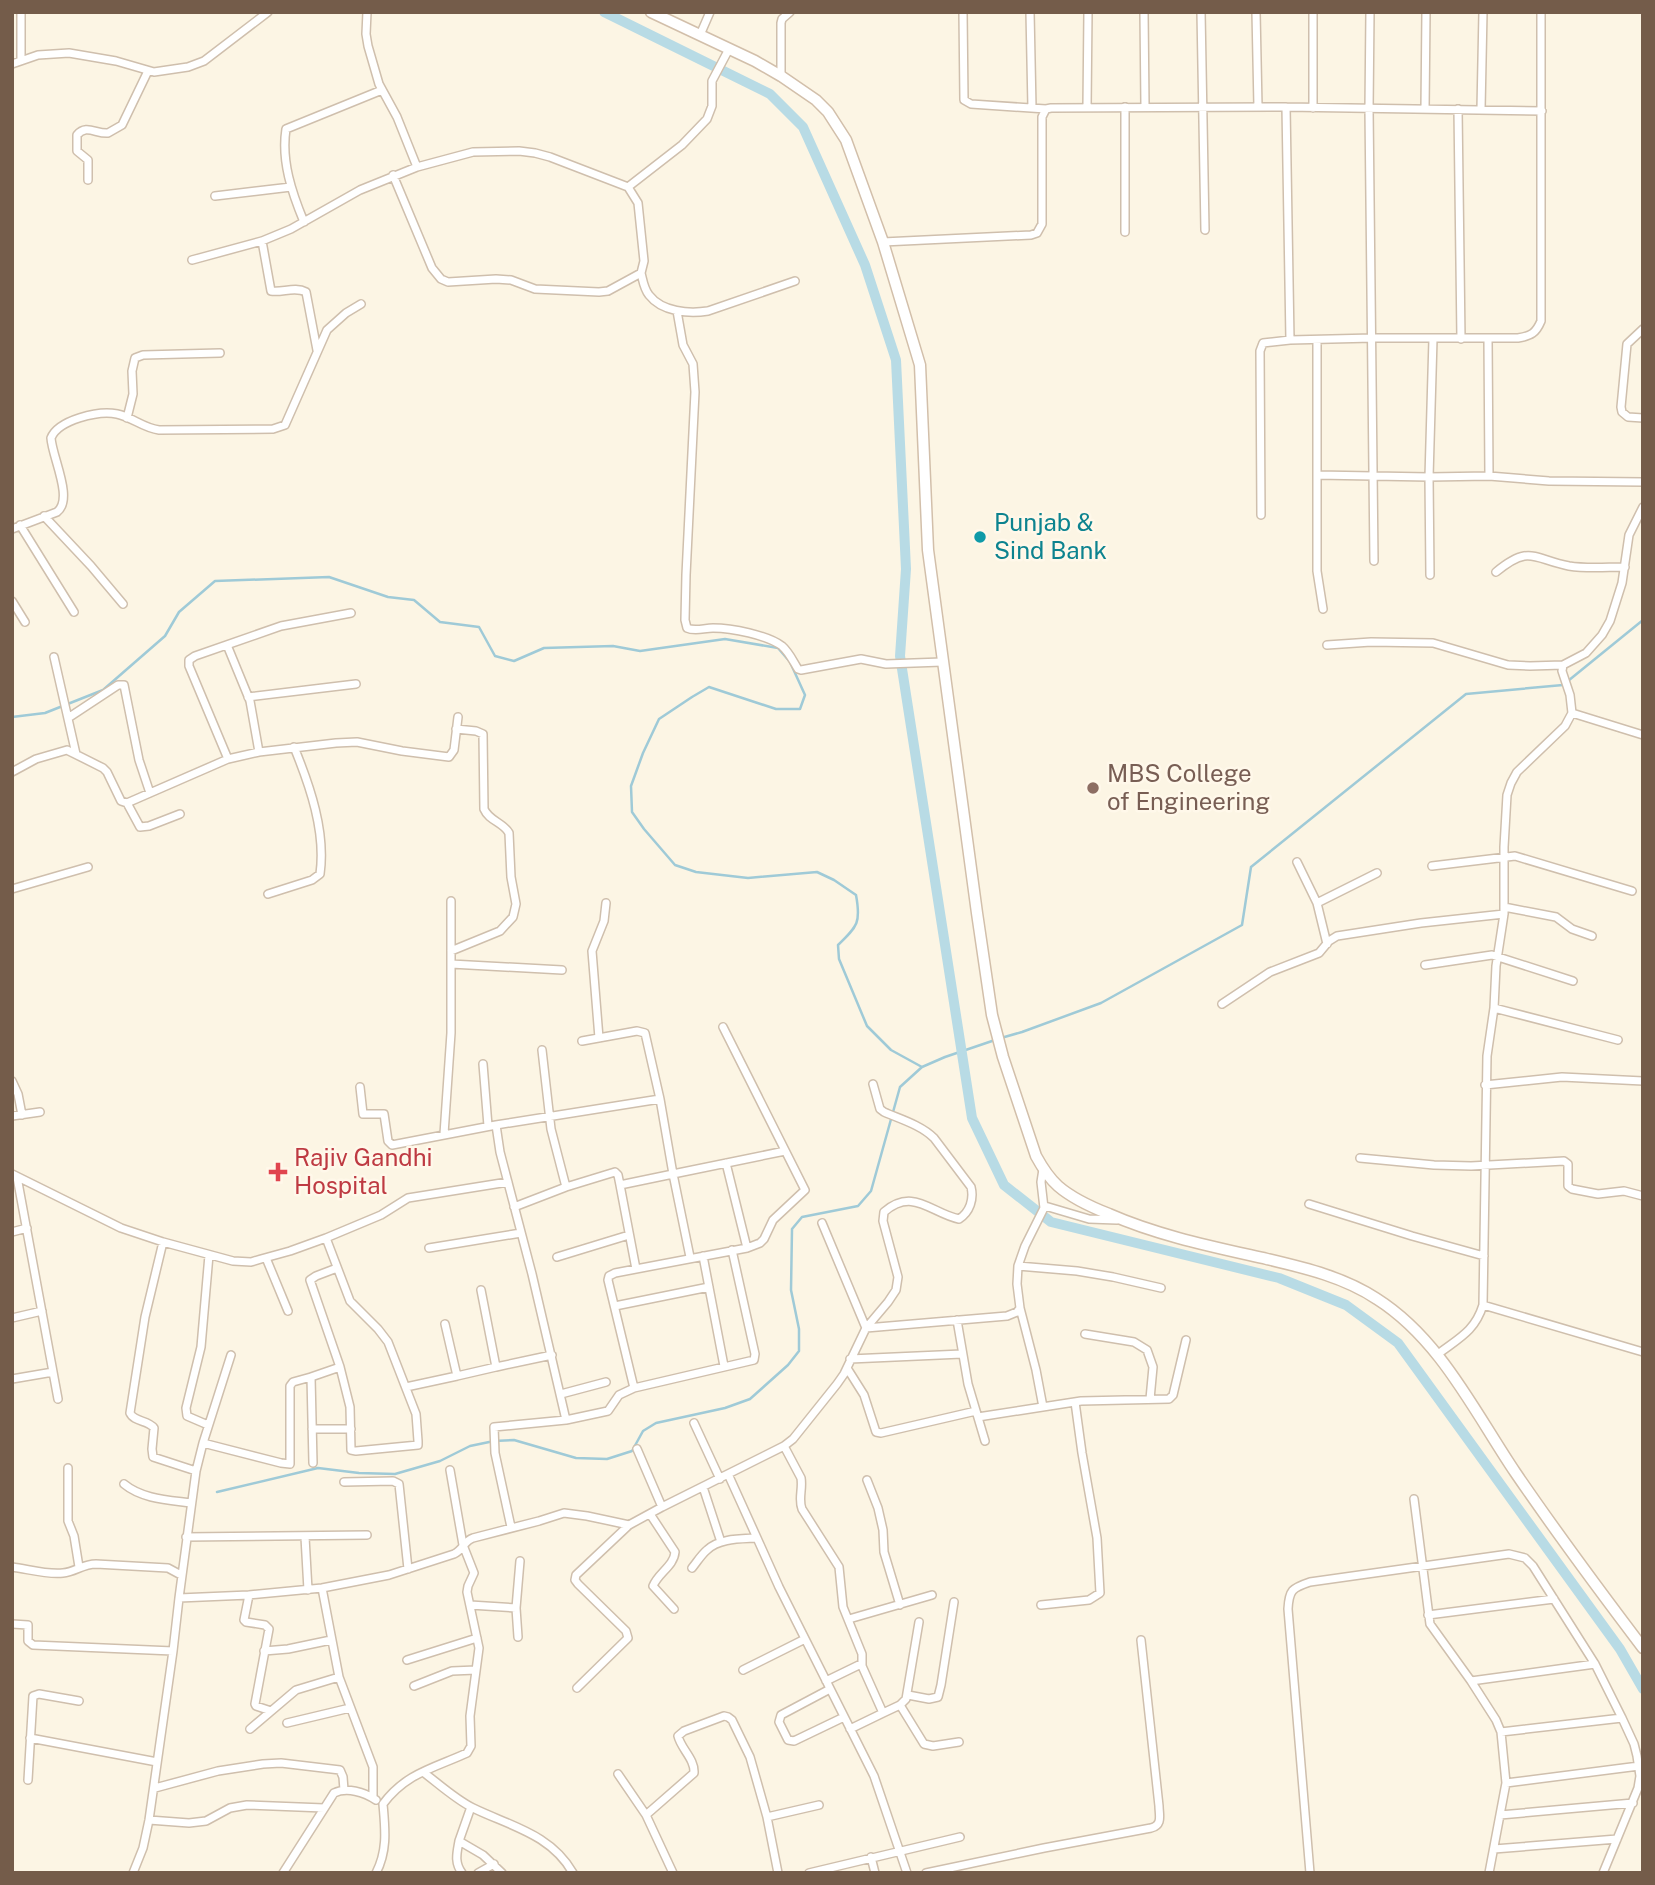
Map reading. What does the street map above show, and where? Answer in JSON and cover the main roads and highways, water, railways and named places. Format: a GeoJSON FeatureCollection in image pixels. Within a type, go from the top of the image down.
{"type":"FeatureCollection","features":[{"type":"Feature","properties":{"kind":"waterway"},"geometry":{"type":"LineString","coordinates":[[604,12],[770,94],[803,127],[865,265],[896,360],[906,569],[900,656],[972,1118],[1004,1185],[1051,1222],[1279,1278],[1346,1305],[1398,1343],[1620,1649],[1643,1689]]}},
{"type":"Feature","properties":{"kind":"waterway"},"geometry":{"type":"LineString","coordinates":[[12,717],[45,713],[103,690],[165,636],[179,612],[215,581],[329,577],[388,597],[414,600],[440,622],[479,627],[495,656],[514,661],[544,648],[613,646],[640,651],[725,639],[778,648],[790,662],[805,695],[800,709],[776,709],[709,687],[692,697],[659,719],[631,786],[632,812],[675,865],[696,872],[748,878],[817,872],[856,895],[858,918],[850,933],[838,945],[839,959],[867,1026],[891,1050],[922,1067]]}},
{"type":"Feature","properties":{"kind":"waterway"},"geometry":{"type":"LineString","coordinates":[[1001,1038],[1101,1003],[1242,925],[1251,867],[1466,694],[1563,685],[1643,620]]}},
{"type":"Feature","properties":{"kind":"waterway"},"geometry":{"type":"LineString","coordinates":[[217,1492],[318,1468],[395,1474],[440,1461],[470,1446],[494,1441],[514,1440],[576,1458],[607,1459],[632,1451],[643,1431],[656,1423],[725,1408],[750,1399],[788,1365],[799,1351],[799,1329],[791,1290],[792,1229],[802,1217],[858,1206],[871,1191],[900,1087],[922,1067],[995,1040]]}},
{"type":"Feature","properties":{"kind":"place","name":"Punjab & Sind Bank"},"geometry":{"type":"Point","coordinates":[980,537]}},
{"type":"Feature","properties":{"kind":"place","name":"MBS College of Engineering"},"geometry":{"type":"Point","coordinates":[1093,788]}},
{"type":"Feature","properties":{"kind":"place","name":"Rajiv Gandhi Hospital"},"geometry":{"type":"Point","coordinates":[278,1172]}}]}
